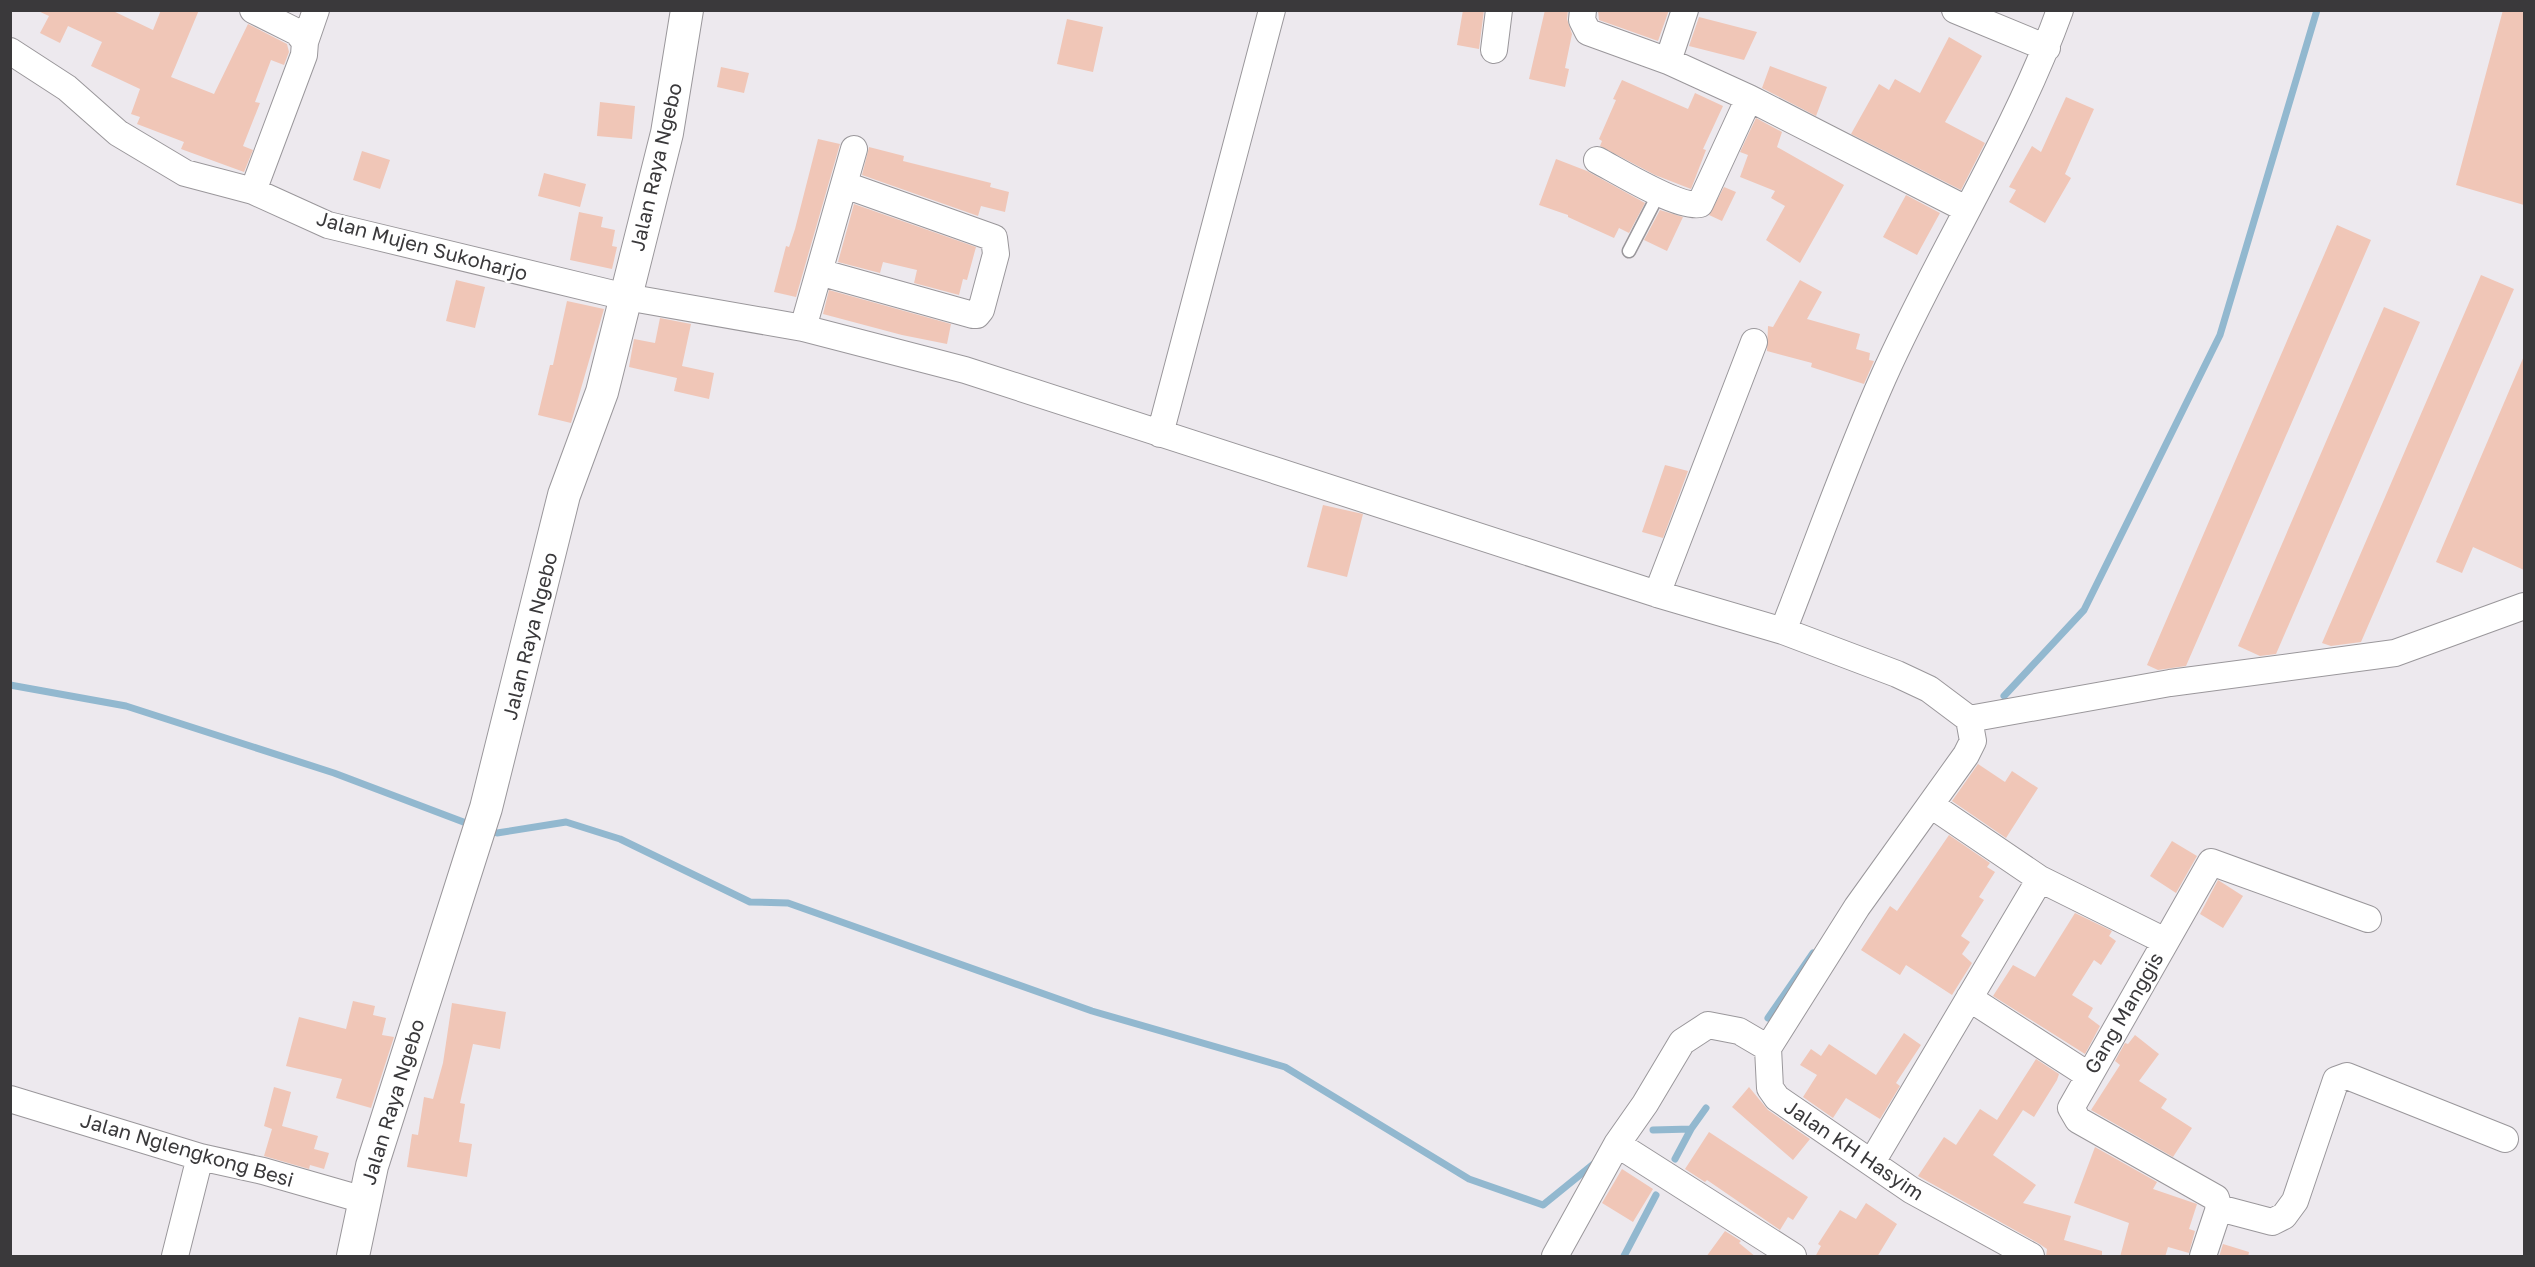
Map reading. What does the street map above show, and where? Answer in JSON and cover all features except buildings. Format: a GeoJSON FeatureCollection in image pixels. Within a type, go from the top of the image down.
{"type":"FeatureCollection","features":[{"type":"Feature","properties":{"kind":"street"},"geometry":{"type":"LineString","coordinates":[[252,10],[297,32],[305,42]]}},
{"type":"Feature","properties":{"kind":"street"},"geometry":{"type":"LineString","coordinates":[[253,191],[304,55],[305,42],[316,10]]}},
{"type":"Feature","properties":{"kind":"street","name":"Jalan Raya Ngebo"},"geometry":{"type":"LineString","coordinates":[[353,1257],[364,1200],[417,1020],[486,808],[564,495],[602,392],[667,134],[687,10]]}},
{"type":"Feature","properties":{"kind":"street"},"geometry":{"type":"LineString","coordinates":[[1160,434],[1272,10]]}},
{"type":"Feature","properties":{"kind":"street"},"geometry":{"type":"LineString","coordinates":[[1494,50],[1499,10]]}},
{"type":"Feature","properties":{"kind":"street"},"geometry":{"type":"LineString","coordinates":[[1583,10],[1582,20],[1588,32],[1668,61],[1749,98],[1966,209]]}},
{"type":"Feature","properties":{"kind":"street"},"geometry":{"type":"LineString","coordinates":[[1668,61],[1685,10]]}},
{"type":"Feature","properties":{"kind":"street"},"geometry":{"type":"LineString","coordinates":[[1955,10],[2047,48]]}},
{"type":"Feature","properties":{"kind":"street"},"geometry":{"type":"LineString","coordinates":[[1783,631],[1883,377],[1966,209],[2020,109],[2047,48],[2060,10]]}},
{"type":"Feature","properties":{"kind":"street","name":"Jalan Mujen Sukoharjo"},"geometry":{"type":"LineString","coordinates":[[10,51],[67,88],[118,133],[185,173],[253,191],[328,225],[626,297],[803,328],[965,370],[1657,594],[1783,631],[1898,674],[1929,689],[1969,719]]}},
{"type":"Feature","properties":{"kind":"street"},"geometry":{"type":"LineString","coordinates":[[1597,160],[1659,193],[1689,205],[1700,204],[1749,98]]}},
{"type":"Feature","properties":{"kind":"street"},"geometry":{"type":"LineString","coordinates":[[803,328],[854,149]]}},
{"type":"Feature","properties":{"kind":"street"},"geometry":{"type":"LineString","coordinates":[[819,272],[973,315],[977,315],[981,310],[996,254],[994,238],[845,186]]}},
{"type":"Feature","properties":{"kind":"street"},"geometry":{"type":"LineString","coordinates":[[1657,594],[1754,342]]}},
{"type":"Feature","properties":{"kind":"street"},"geometry":{"type":"LineString","coordinates":[[1555,1257],[1617,1144],[1646,1104],[1682,1042],[1708,1025],[1739,1031],[1768,1048],[1857,907],[1970,748],[1972,741],[1969,719],[2170,683],[2395,652],[2524,606]]}},
{"type":"Feature","properties":{"kind":"street"},"geometry":{"type":"LineString","coordinates":[[1931,805],[2040,879],[2165,941]]}},
{"type":"Feature","properties":{"kind":"street","name":"Gang Manggis"},"geometry":{"type":"LineString","coordinates":[[2219,1208],[2216,1198],[2078,1120],[2071,1108],[2088,1075],[2211,862],[2368,919]]}},
{"type":"Feature","properties":{"kind":"street"},"geometry":{"type":"LineString","coordinates":[[1872,1162],[2040,879]]}},
{"type":"Feature","properties":{"kind":"street"},"geometry":{"type":"LineString","coordinates":[[1969,998],[2088,1075]]}},
{"type":"Feature","properties":{"kind":"street","name":"Jalan KH Hasyim"},"geometry":{"type":"LineString","coordinates":[[1768,1048],[1770,1088],[1777,1098],[1911,1190],[2027,1256]]}},
{"type":"Feature","properties":{"kind":"street"},"geometry":{"type":"LineString","coordinates":[[2203,1257],[2219,1208],[2272,1222],[2284,1216],[2295,1201],[2336,1080],[2347,1076],[2505,1139]]}},
{"type":"Feature","properties":{"kind":"street","name":"Jalan Nglengkong Besi"},"geometry":{"type":"LineString","coordinates":[[10,1099],[200,1157],[263,1171],[364,1200]]}},
{"type":"Feature","properties":{"kind":"street"},"geometry":{"type":"LineString","coordinates":[[1617,1144],[1793,1257]]}},
{"type":"Feature","properties":{"kind":"street"},"geometry":{"type":"LineString","coordinates":[[175,1257],[200,1157]]}},
{"type":"Feature","properties":{"kind":"lane"},"geometry":{"type":"LineString","coordinates":[[1629,251],[1659,193]]}},
{"type":"Feature","properties":{"kind":"waterway"},"geometry":{"type":"LineString","coordinates":[[2004,696],[2084,610],[2220,335],[2317,10]]}},
{"type":"Feature","properties":{"kind":"waterway"},"geometry":{"type":"LineString","coordinates":[[10,685],[126,706],[334,773],[474,826]]}},
{"type":"Feature","properties":{"kind":"waterway"},"geometry":{"type":"LineString","coordinates":[[487,830],[497,833],[566,822],[620,839],[750,902],[788,903],[1092,1011],[1285,1067],[1469,1179],[1543,1205],[1596,1162]]}},
{"type":"Feature","properties":{"kind":"waterway"},"geometry":{"type":"LineString","coordinates":[[1768,1018],[1813,953]]}},
{"type":"Feature","properties":{"kind":"waterway"},"geometry":{"type":"LineString","coordinates":[[1675,1159],[1691,1129],[1706,1108]]}},
{"type":"Feature","properties":{"kind":"waterway"},"geometry":{"type":"LineString","coordinates":[[1653,1130],[1691,1129]]}},
{"type":"Feature","properties":{"kind":"waterway"},"geometry":{"type":"LineString","coordinates":[[1624,1256],[1656,1195]]}}]}
